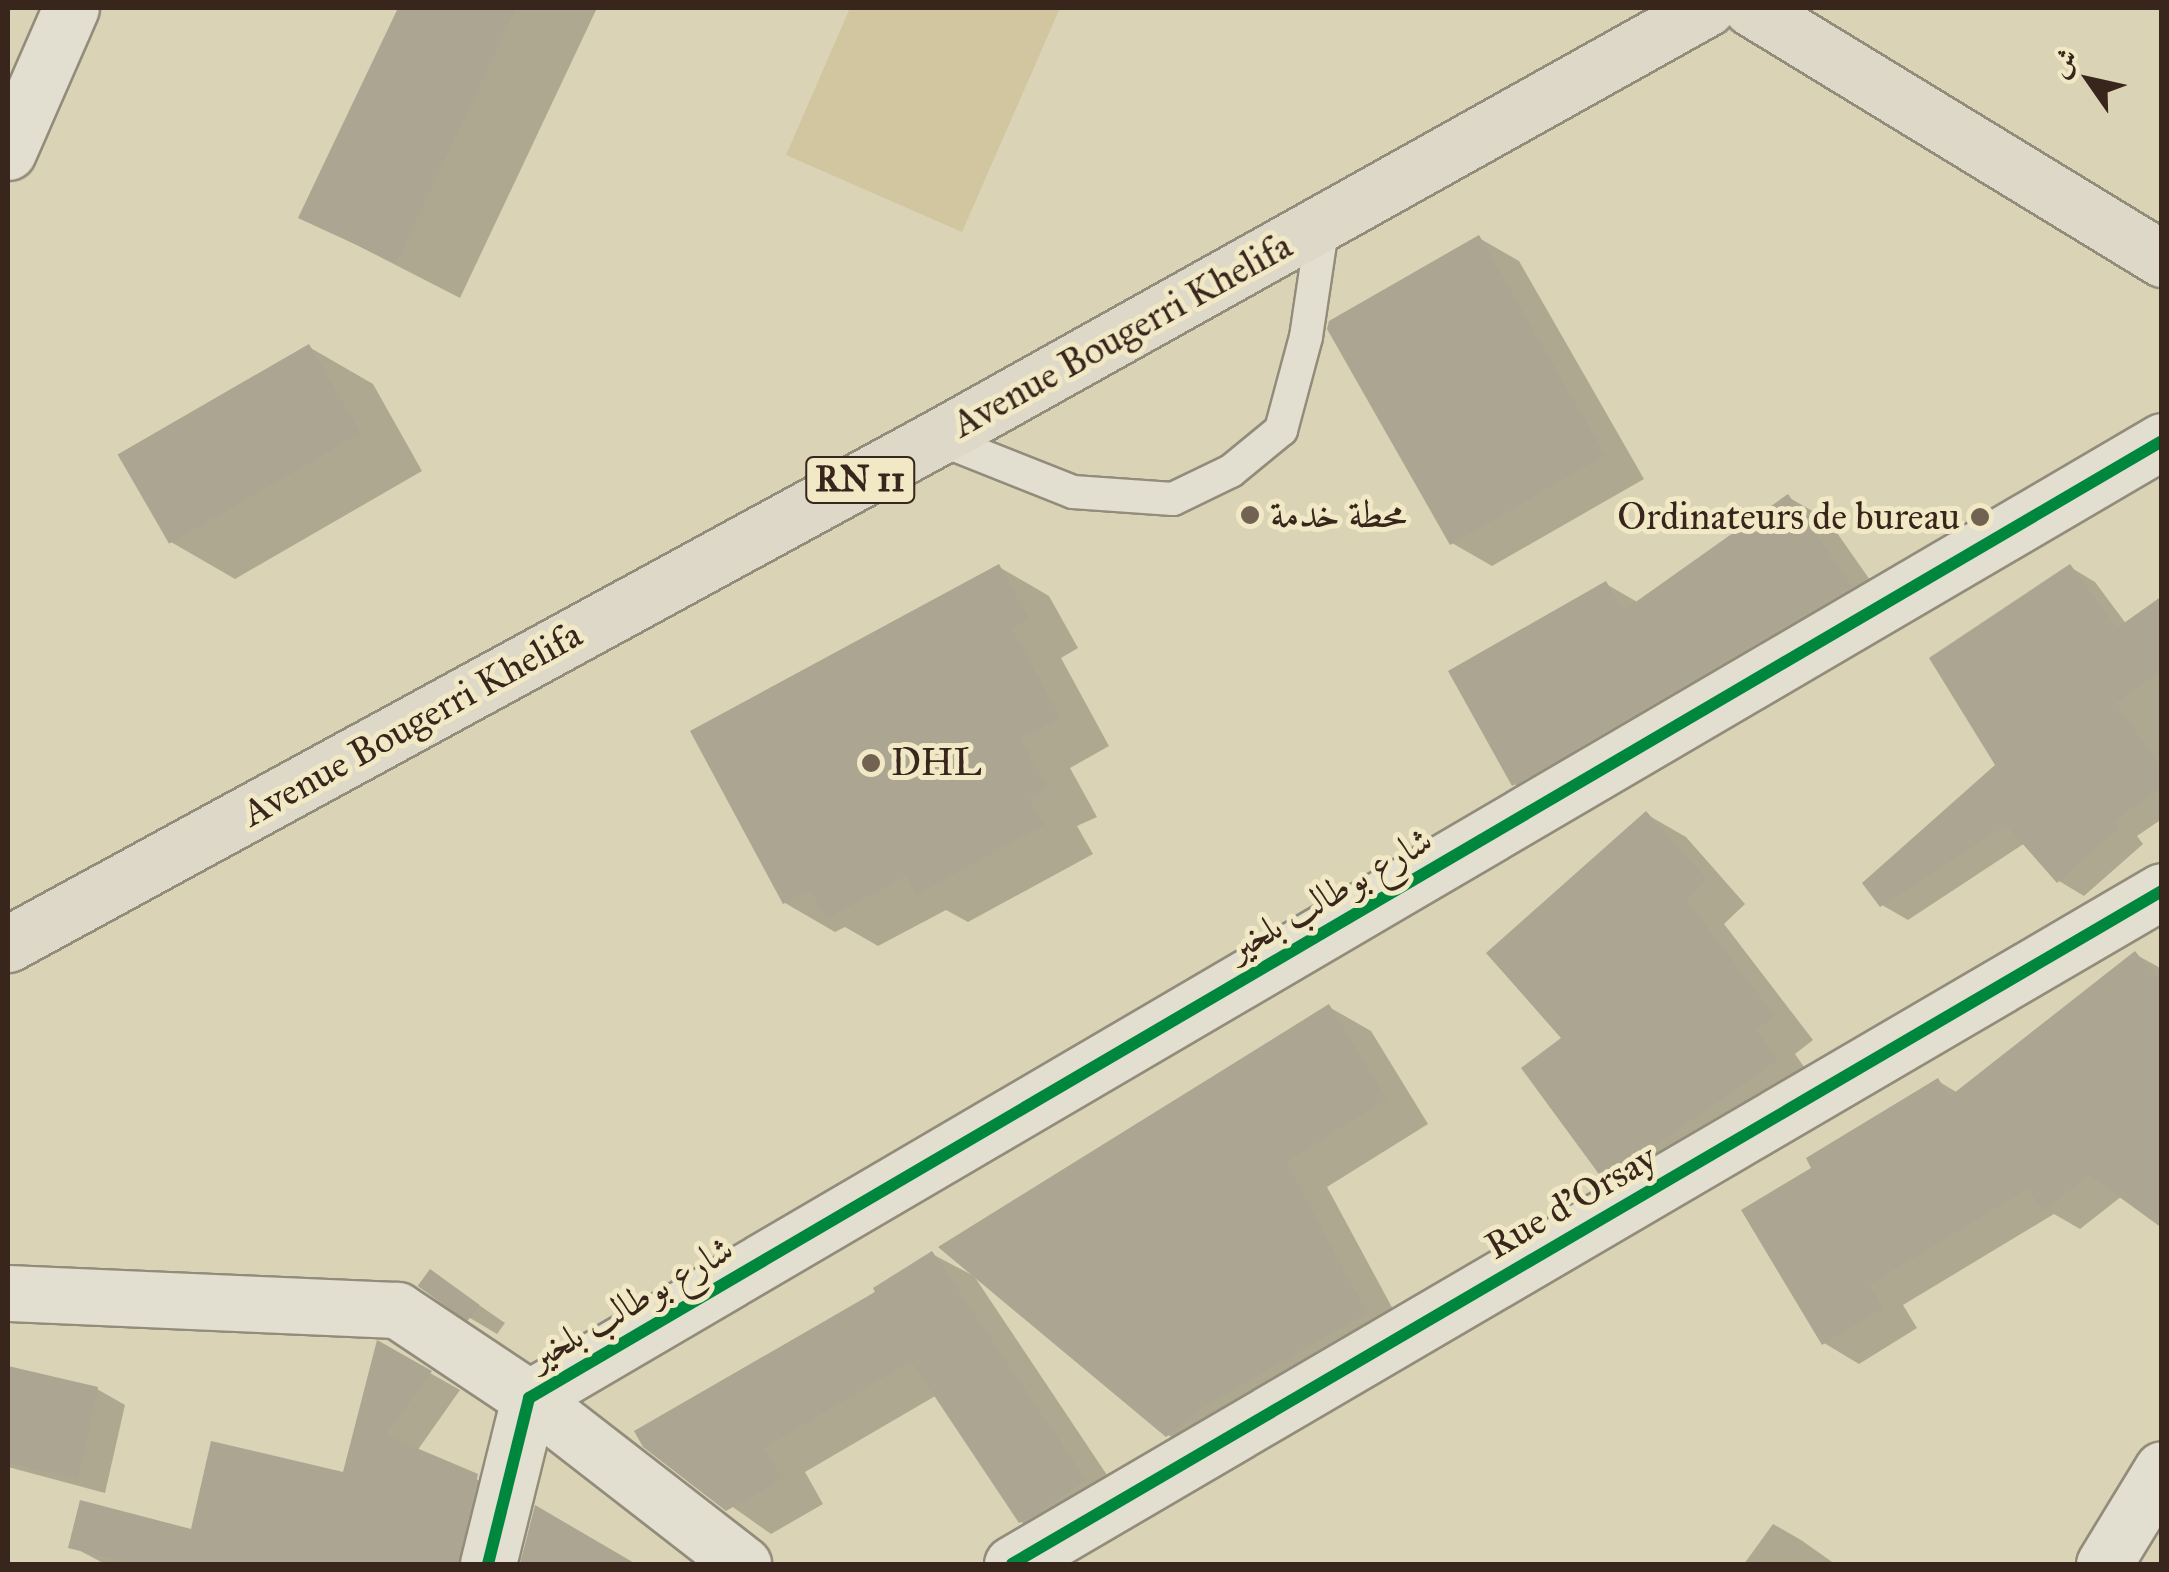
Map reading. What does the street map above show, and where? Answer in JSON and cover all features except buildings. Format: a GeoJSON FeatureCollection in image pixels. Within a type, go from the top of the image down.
{"type":"FeatureCollection","features":[{"type":"Feature","properties":{"kind":"main road","name":"Avenue Bougerri Khelifa"},"geometry":{"type":"LineString","coordinates":[[8,944],[937,438],[1707,8]]}},
{"type":"Feature","properties":{"kind":"main road"},"geometry":{"type":"LineString","coordinates":[[1751,8],[2162,259]]}},
{"type":"Feature","properties":{"kind":"street"},"geometry":{"type":"LineString","coordinates":[[8,152],[70,8]]}},
{"type":"Feature","properties":{"kind":"street","name":"شارع بوطالب بلخير"},"geometry":{"type":"LineString","coordinates":[[529,1398],[2162,442]]}},
{"type":"Feature","properties":{"kind":"street","name":"Rue d'Orsay"},"geometry":{"type":"LineString","coordinates":[[1012,1564],[2162,891]]}},
{"type":"Feature","properties":{"kind":"street"},"geometry":{"type":"LineString","coordinates":[[8,1292],[397,1310],[529,1398],[743,1564]]}},
{"type":"Feature","properties":{"kind":"street"},"geometry":{"type":"LineString","coordinates":[[488,1564],[529,1398]]}},
{"type":"Feature","properties":{"kind":"street"},"geometry":{"type":"LineString","coordinates":[[2104,1564],[2162,1469]]}},
{"type":"Feature","properties":{"kind":"lane"},"geometry":{"type":"LineString","coordinates":[[937,438],[1073,492],[1174,499],[1232,471],[1281,430],[1306,338],[1323,223]]}},
{"type":"Feature","properties":{"kind":"shaded area"},"geometry":{"type":"Polygon","coordinates":[[[850,8],[1060,8],[962,232],[786,155],[850,8]]]}},
{"type":"Feature","properties":{"kind":"cycle path"},"geometry":{"type":"LineString","coordinates":[[488,1564],[529,1398],[2162,441]]}},
{"type":"Feature","properties":{"kind":"cycle path"},"geometry":{"type":"LineString","coordinates":[[1012,1564],[2162,891]]}},
{"type":"Feature","properties":{"kind":"place","name":"محطة خدمة"},"geometry":{"type":"Point","coordinates":[1250,515]}},
{"type":"Feature","properties":{"kind":"place","name":"Ordinateurs de bureau"},"geometry":{"type":"Point","coordinates":[1980,517]}},
{"type":"Feature","properties":{"kind":"place","name":"DHL"},"geometry":{"type":"Point","coordinates":[871,763]}}]}
